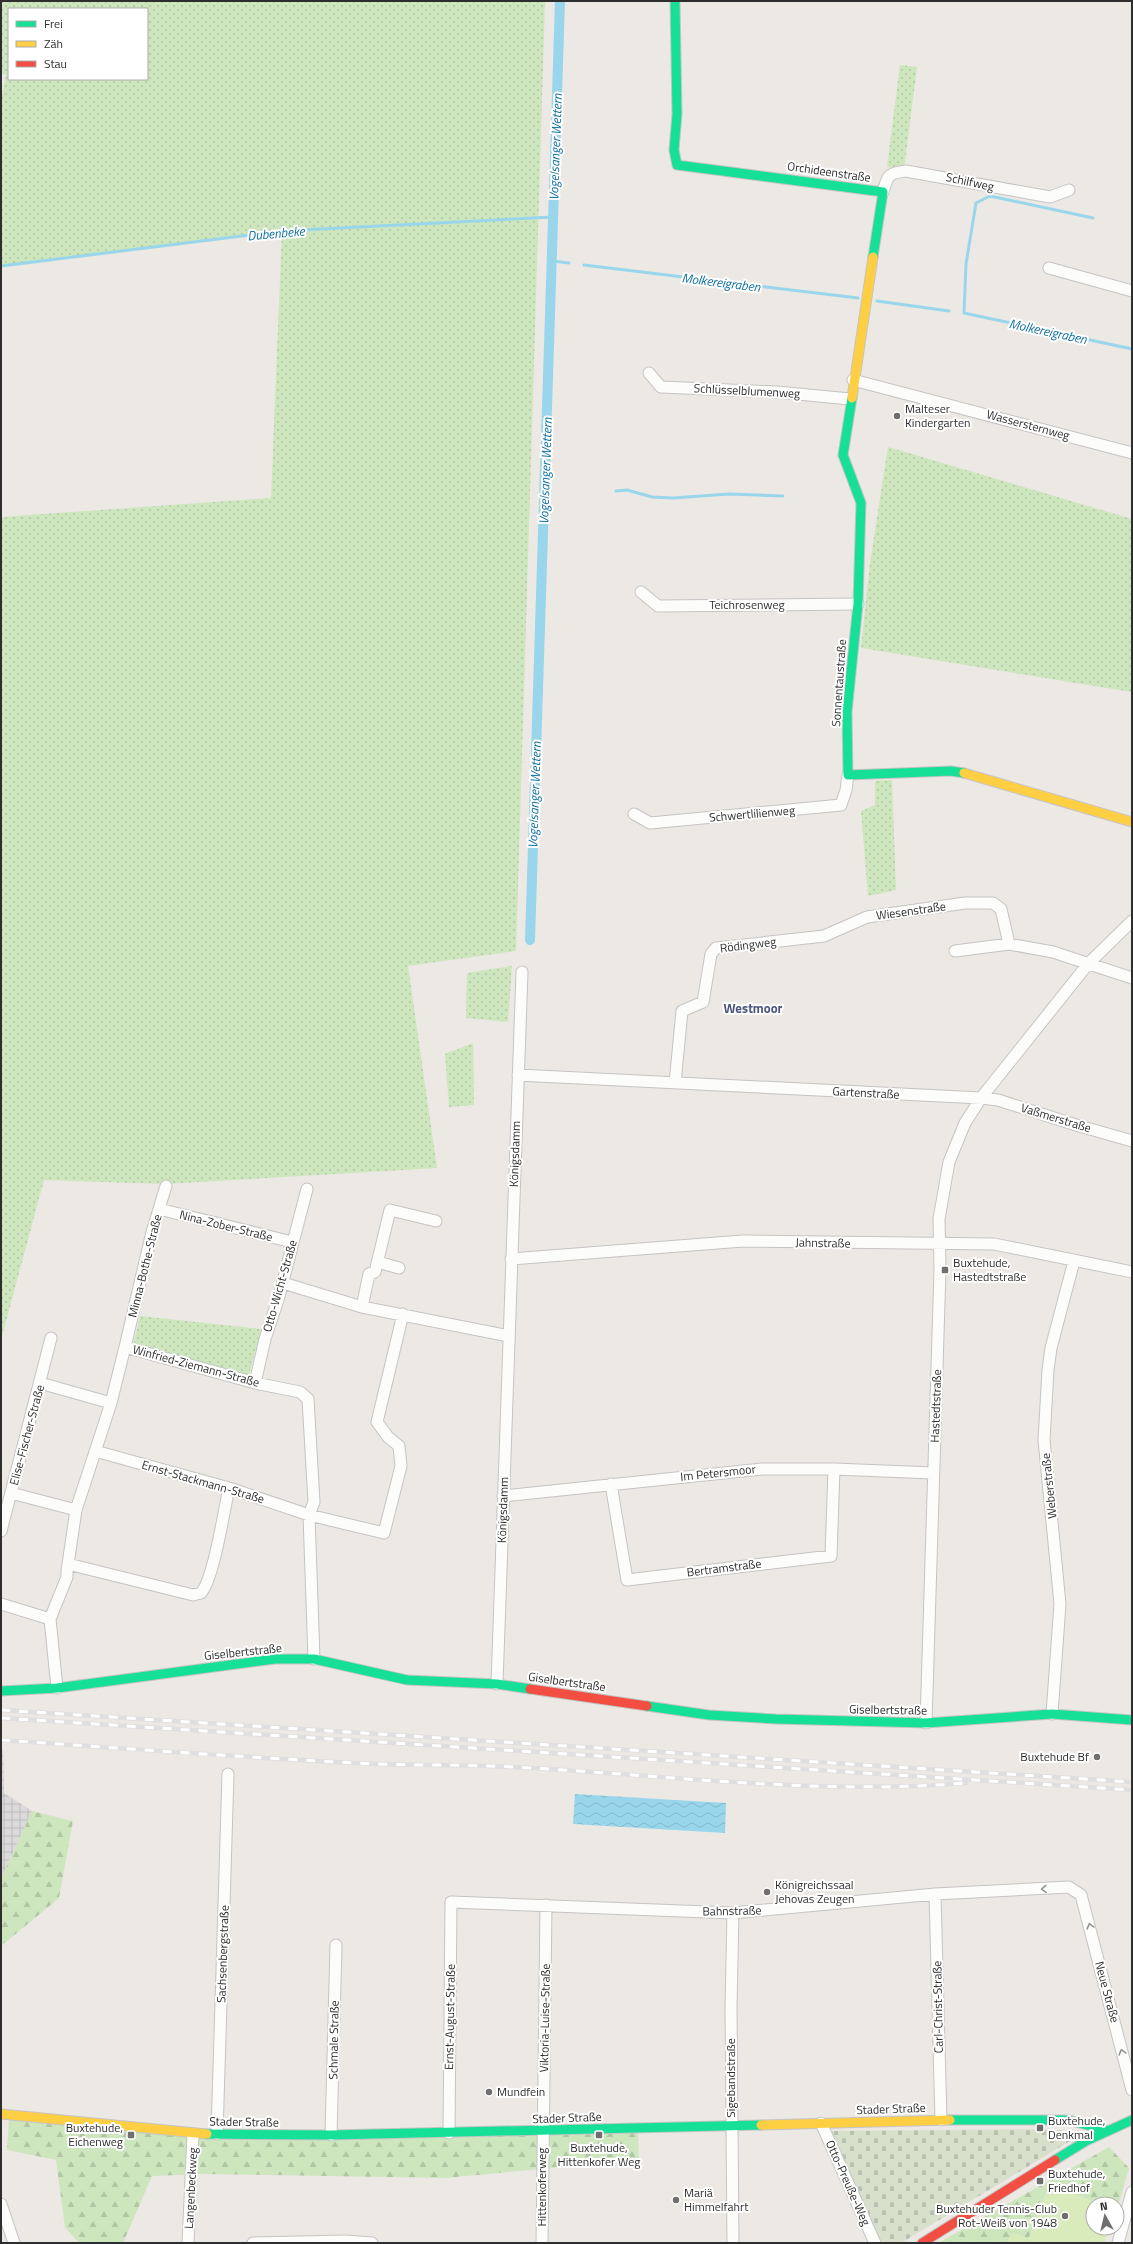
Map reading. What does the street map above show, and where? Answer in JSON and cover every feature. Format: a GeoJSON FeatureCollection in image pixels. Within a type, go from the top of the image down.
{"type":"FeatureCollection","features":[{"type":"Feature","properties":{"kind":"street","name":"Orchideenstraße"},"geometry":{"type":"LineString","coordinates":[[674,1],[677,114],[674,150],[677,166],[848,186],[883,192],[843,449]]}},
{"type":"Feature","properties":{"kind":"street","name":"Schilfweg"},"geometry":{"type":"LineString","coordinates":[[883,192],[887,178],[893,172],[906,171],[1050,197],[1069,190]]}},
{"type":"Feature","properties":{"kind":"street"},"geometry":{"type":"LineString","coordinates":[[1049,268],[1132,291]]}},
{"type":"Feature","properties":{"kind":"street","name":"Schlüsselblumenweg"},"geometry":{"type":"LineString","coordinates":[[649,373],[661,387],[777,392],[850,400]]}},
{"type":"Feature","properties":{"kind":"street","name":"Wassersternweg"},"geometry":{"type":"LineString","coordinates":[[853,380],[1132,452]]}},
{"type":"Feature","properties":{"kind":"street","name":"Sonnentaustraße"},"geometry":{"type":"LineString","coordinates":[[843,449],[843,455],[861,503],[858,604],[847,712],[848,774]]}},
{"type":"Feature","properties":{"kind":"street","name":"Teichrosenweg"},"geometry":{"type":"LineString","coordinates":[[641,592],[658,606],[858,604]]}},
{"type":"Feature","properties":{"kind":"street"},"geometry":{"type":"LineString","coordinates":[[848,774],[951,771],[967,773],[1132,822]]}},
{"type":"Feature","properties":{"kind":"street","name":"Schwertlilienweg"},"geometry":{"type":"LineString","coordinates":[[634,814],[650,823],[841,805],[846,790],[848,774]]}},
{"type":"Feature","properties":{"kind":"street","name":"Wiesenstraße"},"geometry":{"type":"LineString","coordinates":[[788,940],[824,936],[875,916],[965,903],[993,903],[1001,909],[1009,944]]}},
{"type":"Feature","properties":{"kind":"street"},"geometry":{"type":"LineString","coordinates":[[981,1098],[1088,964],[1132,921]]}},
{"type":"Feature","properties":{"kind":"street","name":"Rödingweg"},"geometry":{"type":"LineString","coordinates":[[675,1083],[682,1011],[703,1002],[711,954],[716,948],[788,940]]}},
{"type":"Feature","properties":{"kind":"street"},"geometry":{"type":"LineString","coordinates":[[955,951],[1009,944],[1053,952],[1132,978]]}},
{"type":"Feature","properties":{"kind":"street","name":"Königsdamm"},"geometry":{"type":"LineString","coordinates":[[497,1684],[522,972]]}},
{"type":"Feature","properties":{"kind":"street","name":"Gartenstraße"},"geometry":{"type":"LineString","coordinates":[[518,1075],[981,1098]]}},
{"type":"Feature","properties":{"kind":"street","name":"Vaßmerstraße"},"geometry":{"type":"LineString","coordinates":[[981,1098],[998,1100],[1132,1140]]}},
{"type":"Feature","properties":{"kind":"street","name":"Hastedtstraße"},"geometry":{"type":"LineString","coordinates":[[926,1723],[940,1245],[939,1219],[950,1162],[965,1123],[981,1098]]}},
{"type":"Feature","properties":{"kind":"street","name":"Minna-Bothe-Straße"},"geometry":{"type":"LineString","coordinates":[[125,1347],[152,1232],[166,1186]]}},
{"type":"Feature","properties":{"kind":"street","name":"Otto-Wicht-Straße"},"geometry":{"type":"LineString","coordinates":[[255,1383],[265,1339],[283,1283],[292,1242],[307,1190]]}},
{"type":"Feature","properties":{"kind":"street","name":"Nina-Zober-Straße"},"geometry":{"type":"LineString","coordinates":[[159,1209],[292,1242]]}},
{"type":"Feature","properties":{"kind":"street"},"geometry":{"type":"LineString","coordinates":[[362,1307],[369,1274],[375,1272],[378,1262],[390,1210],[436,1222]]}},
{"type":"Feature","properties":{"kind":"street","name":"Jahnstraße"},"geometry":{"type":"LineString","coordinates":[[511,1259],[743,1241],[940,1245],[994,1244],[1132,1272]]}},
{"type":"Feature","properties":{"kind":"street","name":"Weberstraße"},"geometry":{"type":"LineString","coordinates":[[1052,1714],[1060,1604],[1044,1440],[1051,1348],[1074,1261]]}},
{"type":"Feature","properties":{"kind":"street"},"geometry":{"type":"LineString","coordinates":[[378,1262],[399,1268]]}},
{"type":"Feature","properties":{"kind":"street"},"geometry":{"type":"LineString","coordinates":[[283,1283],[362,1307],[509,1336]]}},
{"type":"Feature","properties":{"kind":"street","name":"Ernst-Stackmann-Straße"},"geometry":{"type":"LineString","coordinates":[[95,1451],[229,1488],[309,1515],[384,1533],[401,1466],[399,1446],[388,1437],[377,1422],[403,1314]]}},
{"type":"Feature","properties":{"kind":"street","name":"Elise-Fischer-Straße"},"geometry":{"type":"LineString","coordinates":[[1,1531],[51,1338]]}},
{"type":"Feature","properties":{"kind":"street","name":"Winfried-Ziemann-Straße"},"geometry":{"type":"LineString","coordinates":[[57,1688],[50,1619],[67,1577],[76,1510],[111,1402],[125,1347],[255,1383],[300,1392],[308,1399],[314,1502],[309,1515],[314,1659]]}},
{"type":"Feature","properties":{"kind":"street"},"geometry":{"type":"LineString","coordinates":[[40,1384],[111,1402]]}},
{"type":"Feature","properties":{"kind":"street","name":"Im Petersmoor"},"geometry":{"type":"LineString","coordinates":[[503,1496],[762,1469],[834,1469],[933,1473]]}},
{"type":"Feature","properties":{"kind":"street","name":"Bertramstraße"},"geometry":{"type":"LineString","coordinates":[[611,1484],[627,1580],[831,1556],[834,1469]]}},
{"type":"Feature","properties":{"kind":"street"},"geometry":{"type":"LineString","coordinates":[[68,1564],[193,1595],[201,1593],[207,1582],[218,1541],[229,1488]]}},
{"type":"Feature","properties":{"kind":"street"},"geometry":{"type":"LineString","coordinates":[[11,1493],[76,1510]]}},
{"type":"Feature","properties":{"kind":"street"},"geometry":{"type":"LineString","coordinates":[[1,1604],[50,1619]]}},
{"type":"Feature","properties":{"kind":"street","name":"Giselbertstraße"},"geometry":{"type":"LineString","coordinates":[[1,1691],[57,1688],[275,1659],[314,1659],[407,1680],[497,1684],[709,1715],[776,1719],[926,1723],[1052,1714],[1132,1720]]}},
{"type":"Feature","properties":{"kind":"street","name":"Sachsenbergstraße"},"geometry":{"type":"LineString","coordinates":[[217,2134],[228,1774]]}},
{"type":"Feature","properties":{"kind":"street","name":"Bahnstraße"},"geometry":{"type":"LineString","coordinates":[[451,1902],[733,1913],[935,1894],[1069,1888],[1082,1895]]}},
{"type":"Feature","properties":{"kind":"street","name":"Carl-Christ-Straße"},"geometry":{"type":"LineString","coordinates":[[935,1894],[941,2120]]}},
{"type":"Feature","properties":{"kind":"street","name":"Neue Straße"},"geometry":{"type":"LineString","coordinates":[[1082,1895],[1132,2090]]}},
{"type":"Feature","properties":{"kind":"street","name":"Ernst-August-Straße"},"geometry":{"type":"LineString","coordinates":[[449,2133],[451,1902]]}},
{"type":"Feature","properties":{"kind":"street","name":"Viktoria-Luise-Straße"},"geometry":{"type":"LineString","coordinates":[[543,2130],[546,1905]]}},
{"type":"Feature","properties":{"kind":"street","name":"Sigebandstraße"},"geometry":{"type":"LineString","coordinates":[[733,1913],[731,1979],[733,2243]]}},
{"type":"Feature","properties":{"kind":"street","name":"Schmale Straße"},"geometry":{"type":"LineString","coordinates":[[332,2135],[336,1945]]}},
{"type":"Feature","properties":{"kind":"street","name":"Stader Straße"},"geometry":{"type":"LineString","coordinates":[[1,2114],[193,2134],[332,2135],[449,2133],[941,2120],[1068,2120],[1106,2130]]}},
{"type":"Feature","properties":{"kind":"street"},"geometry":{"type":"LineString","coordinates":[[922,2243],[1106,2130],[1132,2120]]}},
{"type":"Feature","properties":{"kind":"street","name":"Otto-Preuße-Weg"},"geometry":{"type":"LineString","coordinates":[[821,2123],[875,2243]]}},
{"type":"Feature","properties":{"kind":"street","name":"Hittenkoferweg"},"geometry":{"type":"LineString","coordinates":[[542,2243],[543,2130]]}},
{"type":"Feature","properties":{"kind":"street","name":"Langenbeckweg"},"geometry":{"type":"LineString","coordinates":[[188,2243],[193,2134]]}},
{"type":"Feature","properties":{"kind":"street"},"geometry":{"type":"LineString","coordinates":[[1118,2243],[1132,2192]]}},
{"type":"Feature","properties":{"kind":"street"},"geometry":{"type":"LineString","coordinates":[[1,2204],[14,2243]]}},
{"type":"Feature","properties":{"kind":"street"},"geometry":{"type":"LineString","coordinates":[[253,2243],[345,2241],[372,2243]]}},
{"type":"Feature","properties":{"kind":"shaded area"},"geometry":{"type":"Polygon","coordinates":[[[1,1750],[3,1750],[4,1793],[32,1811],[1,1879],[1,1750]]]}},
{"type":"Feature","properties":{"kind":"green space"},"geometry":{"type":"Polygon","coordinates":[[[1,1],[545,1],[516,951],[408,966],[437,1168],[165,1184],[44,1180],[1,1340],[1,517],[271,498],[282,231],[1,266],[1,100],[6,75],[1,73],[1,1]]]}},
{"type":"Feature","properties":{"kind":"green space"},"geometry":{"type":"Polygon","coordinates":[[[900,65],[917,67],[904,169],[887,167],[900,65]]]}},
{"type":"Feature","properties":{"kind":"green space"},"geometry":{"type":"Polygon","coordinates":[[[888,447],[1132,519],[1132,692],[861,648],[870,563],[888,447]]]}},
{"type":"Feature","properties":{"kind":"green space"},"geometry":{"type":"Polygon","coordinates":[[[892,780],[896,890],[868,896],[861,811],[875,805],[875,781],[892,780]]]}},
{"type":"Feature","properties":{"kind":"green space"},"geometry":{"type":"Polygon","coordinates":[[[512,966],[508,1022],[466,1018],[467,973],[512,966]]]}},
{"type":"Feature","properties":{"kind":"green space"},"geometry":{"type":"Polygon","coordinates":[[[473,1043],[474,1105],[449,1107],[445,1054],[473,1043]]]}},
{"type":"Feature","properties":{"kind":"green space"},"geometry":{"type":"Polygon","coordinates":[[[140,1316],[261,1329],[249,1375],[133,1346],[140,1316]]]}},
{"type":"Feature","properties":{"kind":"green space"},"geometry":{"type":"Polygon","coordinates":[[[32,1811],[73,1821],[59,1898],[1,1946],[1,1879],[32,1811]]]}},
{"type":"Feature","properties":{"kind":"green space"},"geometry":{"type":"Polygon","coordinates":[[[9,2118],[201,2138],[638,2132],[639,2160],[444,2178],[206,2174],[152,2176],[123,2243],[79,2243],[65,2227],[56,2160],[7,2150],[9,2118]]]}},
{"type":"Feature","properties":{"kind":"green space"},"geometry":{"type":"Polygon","coordinates":[[[1042,2129],[1085,2132],[901,2243],[881,2243],[831,2131],[1042,2129]]]}},
{"type":"Feature","properties":{"kind":"green space"},"geometry":{"type":"Polygon","coordinates":[[[1109,2147],[1129,2168],[1121,2196],[1085,2196],[1085,2198],[1049,2186],[1027,2243],[938,2243],[1109,2147]]]}},
{"type":"Feature","properties":{"kind":"green space","name":"Buxtehuder Tennis-Club Rot-Weiß von 1948"},"geometry":{"type":"Polygon","coordinates":[[[1049,2186],[1085,2198],[1085,2236],[1106,2236],[1104,2243],[1027,2243],[1049,2186]]]}},
{"type":"Feature","properties":{"kind":"green space"},"geometry":{"type":"Polygon","coordinates":[[[1012,2232],[1027,2238],[1025,2243],[1007,2243],[1012,2232]]]}},
{"type":"Feature","properties":{"kind":"water"},"geometry":{"type":"Polygon","coordinates":[[[575,1794],[726,1803],[725,1833],[573,1824],[575,1794]]]}},
{"type":"Feature","properties":{"kind":"waterway","name":"Vogelsanger Wettern"},"geometry":{"type":"LineString","coordinates":[[530,940],[560,1]]}},
{"type":"Feature","properties":{"kind":"waterway"},"geometry":{"type":"LineString","coordinates":[[1093,218],[990,196],[976,203],[966,264],[964,313],[1132,349]]}},
{"type":"Feature","properties":{"kind":"waterway","name":"Dubenbeke"},"geometry":{"type":"LineString","coordinates":[[1,266],[282,231],[553,217]]}},
{"type":"Feature","properties":{"kind":"waterway","name":"Molkereigraben"},"geometry":{"type":"LineString","coordinates":[[552,261],[569,263]]}},
{"type":"Feature","properties":{"kind":"waterway","name":"Molkereigraben"},"geometry":{"type":"LineString","coordinates":[[584,265],[858,298]]}},
{"type":"Feature","properties":{"kind":"waterway","name":"Molkereigraben"},"geometry":{"type":"LineString","coordinates":[[877,301],[949,311]]}},
{"type":"Feature","properties":{"kind":"waterway"},"geometry":{"type":"LineString","coordinates":[[616,491],[627,490],[652,497],[673,498],[729,494],[783,496]]}},
{"type":"Feature","properties":{"kind":"railway"},"geometry":{"type":"LineString","coordinates":[[1,1710],[1132,1782]]}},
{"type":"Feature","properties":{"kind":"railway"},"geometry":{"type":"LineString","coordinates":[[1,1718],[1132,1790]]}},
{"type":"Feature","properties":{"kind":"railway"},"geometry":{"type":"LineString","coordinates":[[1,1740],[311,1761],[508,1767],[802,1786],[912,1786],[966,1783]]}},
{"type":"Feature","properties":{"kind":"traffic: fast"},"geometry":{"type":"LineString","coordinates":[[675,1],[677,114],[674,150],[677,165],[883,192],[873,257]]}},
{"type":"Feature","properties":{"kind":"traffic: fast"},"geometry":{"type":"LineString","coordinates":[[852,398],[843,455],[861,503],[858,604],[847,712],[848,775],[951,771],[964,773]]}},
{"type":"Feature","properties":{"kind":"traffic: fast"},"geometry":{"type":"LineString","coordinates":[[1,1691],[57,1688],[275,1659],[314,1659],[407,1680],[497,1684],[530,1689]]}},
{"type":"Feature","properties":{"kind":"traffic: fast"},"geometry":{"type":"LineString","coordinates":[[647,1706],[709,1715],[776,1719],[926,1723],[1052,1714],[1132,1720]]}},
{"type":"Feature","properties":{"kind":"traffic: fast"},"geometry":{"type":"LineString","coordinates":[[950,2120],[1068,2120],[1106,2130]]}},
{"type":"Feature","properties":{"kind":"traffic: fast"},"geometry":{"type":"LineString","coordinates":[[1055,2160],[1086,2141],[1132,2120]]}},
{"type":"Feature","properties":{"kind":"traffic: fast"},"geometry":{"type":"LineString","coordinates":[[207,2134],[331,2135],[761,2125]]}},
{"type":"Feature","properties":{"kind":"traffic: slow"},"geometry":{"type":"LineString","coordinates":[[852,398],[873,257]]}},
{"type":"Feature","properties":{"kind":"traffic: slow"},"geometry":{"type":"LineString","coordinates":[[964,773],[1132,822]]}},
{"type":"Feature","properties":{"kind":"traffic: slow"},"geometry":{"type":"LineString","coordinates":[[1,2114],[207,2134]]}},
{"type":"Feature","properties":{"kind":"traffic: slow"},"geometry":{"type":"LineString","coordinates":[[761,2125],[950,2120]]}},
{"type":"Feature","properties":{"kind":"traffic: jam"},"geometry":{"type":"LineString","coordinates":[[530,1689],[647,1706]]}},
{"type":"Feature","properties":{"kind":"traffic: jam"},"geometry":{"type":"LineString","coordinates":[[922,2243],[1055,2160]]}},
{"type":"Feature","properties":{"kind":"place","name":"Malteser Kindergarten"},"geometry":{"type":"Point","coordinates":[897,416]}},
{"type":"Feature","properties":{"kind":"place","name":"Buxtehude, Hastedtstraße"},"geometry":{"type":"Point","coordinates":[945,1270]}},
{"type":"Feature","properties":{"kind":"place","name":"Buxtehude Bf"},"geometry":{"type":"Point","coordinates":[1097,1757]}},
{"type":"Feature","properties":{"kind":"place","name":"Königreichssaal Jehovas Zeugen"},"geometry":{"type":"Point","coordinates":[767,1892]}},
{"type":"Feature","properties":{"kind":"place","name":"Mundfein"},"geometry":{"type":"Point","coordinates":[489,2092]}},
{"type":"Feature","properties":{"kind":"place","name":"Buxtehude, Denkmal"},"geometry":{"type":"Point","coordinates":[1040,2128]}},
{"type":"Feature","properties":{"kind":"place","name":"Buxtehude, Eichenweg"},"geometry":{"type":"Point","coordinates":[131,2135]}},
{"type":"Feature","properties":{"kind":"place","name":"Buxtehude, Hittenkofer Weg"},"geometry":{"type":"Point","coordinates":[599,2135]}},
{"type":"Feature","properties":{"kind":"place","name":"Buxtehude, Friedhof"},"geometry":{"type":"Point","coordinates":[1040,2181]}},
{"type":"Feature","properties":{"kind":"place","name":"Mariä Himmelfahrt"},"geometry":{"type":"Point","coordinates":[676,2200]}},
{"type":"Feature","properties":{"kind":"place","name":"Buxtehuder Tennis-Club Rot-Weiß von 1948"},"geometry":{"type":"Point","coordinates":[1065,2216]}},
{"type":"Feature","properties":{"kind":"district","name":"Westmoor"},"geometry":{"type":"Point","coordinates":[753,1008]}}]}
